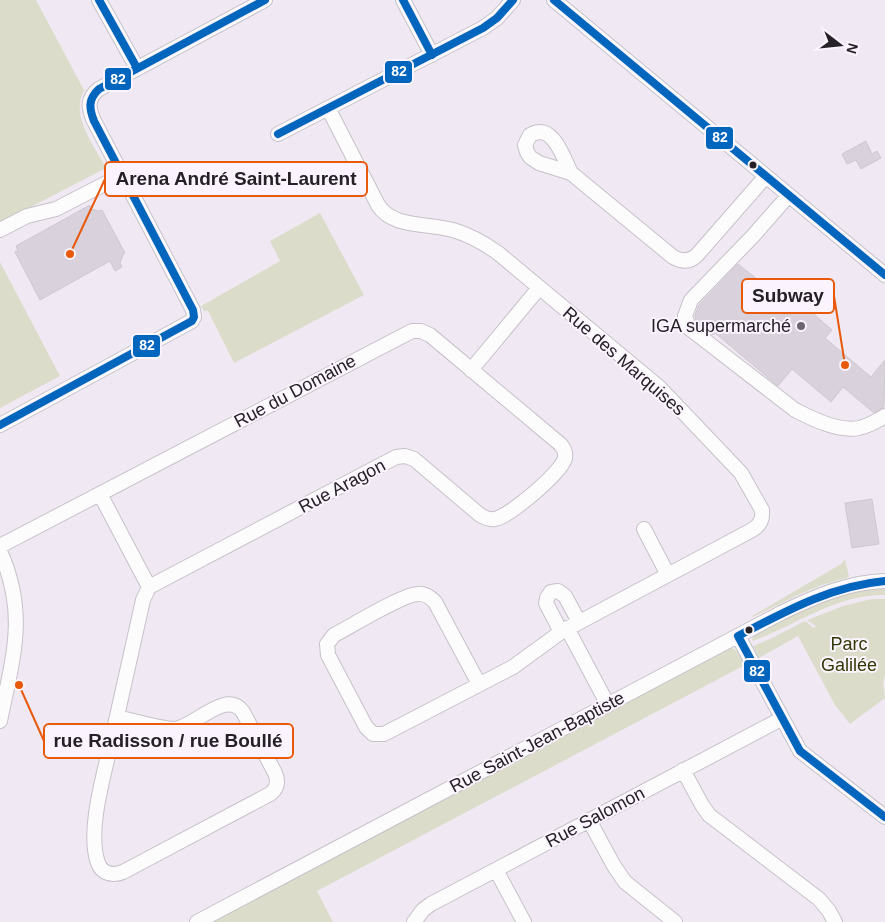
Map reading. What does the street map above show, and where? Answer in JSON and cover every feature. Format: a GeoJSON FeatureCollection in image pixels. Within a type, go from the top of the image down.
{"type":"FeatureCollection","features":[{"type":"Feature","properties":{"kind":"street"},"geometry":{"type":"LineString","coordinates":[[100,0],[137,68]]}},
{"type":"Feature","properties":{"kind":"street"},"geometry":{"type":"LineString","coordinates":[[0,425],[189,324],[194,319],[193,310],[92,116],[89,108],[91,98],[99,89],[265,0]]}},
{"type":"Feature","properties":{"kind":"street"},"geometry":{"type":"LineString","coordinates":[[403,0],[432,55]]}},
{"type":"Feature","properties":{"kind":"street"},"geometry":{"type":"LineString","coordinates":[[278,134],[488,26],[513,0]]}},
{"type":"Feature","properties":{"kind":"street"},"geometry":{"type":"LineString","coordinates":[[554,0],[885,275]]}},
{"type":"Feature","properties":{"kind":"street","name":"Rue des Marquises"},"geometry":{"type":"LineString","coordinates":[[328,108],[378,205],[385,214],[398,221],[439,226],[473,237],[498,253],[660,388],[741,473],[760,508],[762,518],[756,528],[569,628],[515,666],[386,733],[376,734],[369,731],[366,727],[328,655],[327,644],[334,635],[393,603],[412,594],[424,594],[435,602],[479,684]]}},
{"type":"Feature","properties":{"kind":"street"},"geometry":{"type":"LineString","coordinates":[[570,173],[673,257],[684,261],[690,260],[697,255],[766,176]]}},
{"type":"Feature","properties":{"kind":"street"},"geometry":{"type":"LineString","coordinates":[[0,230],[27,216],[56,209],[122,175]]}},
{"type":"Feature","properties":{"kind":"street"},"geometry":{"type":"LineString","coordinates":[[789,195],[753,236],[690,300],[685,316],[689,328],[795,410],[810,417],[830,425],[853,429],[885,416]]}},
{"type":"Feature","properties":{"kind":"street"},"geometry":{"type":"LineString","coordinates":[[471,370],[539,288]]}},
{"type":"Feature","properties":{"kind":"street","name":"Rue du Domaine"},"geometry":{"type":"LineString","coordinates":[[0,546],[408,331],[418,330],[428,334],[560,444],[565,456]]}},
{"type":"Feature","properties":{"kind":"street","name":"Rue Aragon"},"geometry":{"type":"LineString","coordinates":[[149,587],[396,458],[405,456],[414,459],[480,515],[491,519],[500,518],[536,492],[561,466],[565,456]]}},
{"type":"Feature","properties":{"kind":"street"},"geometry":{"type":"LineString","coordinates":[[100,494],[149,587],[143,600],[117,717],[95,826],[94,838],[98,862],[101,868],[108,873],[123,872],[270,794],[276,787],[277,779],[275,773],[242,710],[235,705],[224,704],[175,729],[117,717]]}},
{"type":"Feature","properties":{"kind":"street"},"geometry":{"type":"LineString","coordinates":[[644,529],[668,575]]}},
{"type":"Feature","properties":{"kind":"street"},"geometry":{"type":"LineString","coordinates":[[0,551],[12,583],[17,610],[16,637],[5,671],[0,721]]}},
{"type":"Feature","properties":{"kind":"street","name":"Rue Saint-Jean-Baptiste"},"geometry":{"type":"LineString","coordinates":[[197,922],[781,613],[821,595],[849,586],[885,581]]}},
{"type":"Feature","properties":{"kind":"street"},"geometry":{"type":"LineString","coordinates":[[569,628],[608,705]]}},
{"type":"Feature","properties":{"kind":"street"},"geometry":{"type":"LineString","coordinates":[[738,636],[782,719],[803,754],[885,817]]}},
{"type":"Feature","properties":{"kind":"street","name":"Rue Salomon"},"geometry":{"type":"LineString","coordinates":[[414,922],[428,905],[782,719]]}},
{"type":"Feature","properties":{"kind":"street"},"geometry":{"type":"LineString","coordinates":[[683,770],[702,806],[709,815],[818,899],[835,922]]}},
{"type":"Feature","properties":{"kind":"street"},"geometry":{"type":"LineString","coordinates":[[589,820],[625,882],[675,922]]}},
{"type":"Feature","properties":{"kind":"street"},"geometry":{"type":"LineString","coordinates":[[496,870],[524,922]]}},
{"type":"Feature","properties":{"kind":"green space"},"geometry":{"type":"Polygon","coordinates":[[[0,0],[36,0],[84,90],[80,100],[82,120],[90,140],[106,168],[0,223],[0,0]]]}},
{"type":"Feature","properties":{"kind":"green space"},"geometry":{"type":"Polygon","coordinates":[[[320,213],[364,295],[234,363],[208,311],[204,311],[201,306],[280,261],[270,241],[320,213]]]}},
{"type":"Feature","properties":{"kind":"green space"},"geometry":{"type":"Polygon","coordinates":[[[0,262],[60,376],[0,408],[0,262]]]}},
{"type":"Feature","properties":{"kind":"green space"},"geometry":{"type":"Polygon","coordinates":[[[845,559],[849,577],[822,585],[752,616],[841,564],[845,559]]]}},
{"type":"Feature","properties":{"kind":"green space"},"geometry":{"type":"Polygon","coordinates":[[[885,588],[885,595],[867,596],[833,605],[753,641],[752,639],[756,634],[786,618],[834,597],[868,589],[885,588]]]}},
{"type":"Feature","properties":{"kind":"green space","name":"Parc Galilée"},"geometry":{"type":"Polygon","coordinates":[[[872,599],[885,599],[885,675],[883,683],[885,698],[850,724],[835,705],[798,636],[759,658],[753,646],[805,621],[814,628],[816,626],[807,620],[843,606],[872,599]]]}},
{"type":"Feature","properties":{"kind":"green space"},"geometry":{"type":"Polygon","coordinates":[[[732,648],[737,651],[745,665],[317,891],[333,922],[212,922],[727,649],[732,648]]]}},
{"type":"Feature","properties":{"kind":"building"},"geometry":{"type":"Polygon","coordinates":[[[866,141],[872,154],[877,151],[881,158],[861,169],[856,160],[847,164],[842,154],[866,141]]]}},
{"type":"Feature","properties":{"kind":"building"},"geometry":{"type":"Polygon","coordinates":[[[90,205],[91,209],[102,210],[125,253],[120,263],[122,267],[115,271],[110,261],[40,300],[15,252],[18,251],[16,246],[90,205]]]}},
{"type":"Feature","properties":{"kind":"building"},"geometry":{"type":"Polygon","coordinates":[[[738,264],[762,283],[763,288],[768,292],[773,292],[789,305],[795,298],[832,330],[825,338],[871,377],[885,360],[884,407],[874,413],[843,387],[831,402],[792,369],[778,386],[715,333],[713,335],[696,323],[695,315],[699,305],[738,264]]]}},
{"type":"Feature","properties":{"kind":"building"},"geometry":{"type":"Polygon","coordinates":[[[872,499],[879,544],[852,548],[845,503],[872,499]]]}},
{"type":"Feature","properties":{"kind":"transit line","name":"82"},"geometry":{"type":"LineString","coordinates":[[99,0],[137,68]]}},
{"type":"Feature","properties":{"kind":"transit line","name":"82"},"geometry":{"type":"LineString","coordinates":[[0,425],[192,321],[194,317],[193,310],[94,121],[90,104],[93,96],[99,89],[265,0]]}},
{"type":"Feature","properties":{"kind":"transit line","name":"82"},"geometry":{"type":"LineString","coordinates":[[403,0],[432,55]]}},
{"type":"Feature","properties":{"kind":"transit line","name":"82"},"geometry":{"type":"LineString","coordinates":[[278,134],[483,28],[497,18],[513,0]]}},
{"type":"Feature","properties":{"kind":"transit line","name":"82"},"geometry":{"type":"LineString","coordinates":[[554,0],[885,275]]}},
{"type":"Feature","properties":{"kind":"transit line","name":"82"},"geometry":{"type":"LineString","coordinates":[[885,581],[846,588],[827,594],[791,609],[738,636],[800,751],[885,817]]}},
{"type":"Feature","properties":{"kind":"place","name":"Arena André Saint-Laurent"},"geometry":{"type":"Point","coordinates":[70,254]}},
{"type":"Feature","properties":{"kind":"place","name":"IGA supermarché"},"geometry":{"type":"Point","coordinates":[801,326]}},
{"type":"Feature","properties":{"kind":"place","name":"Subway"},"geometry":{"type":"Point","coordinates":[845,365]}},
{"type":"Feature","properties":{"kind":"place","name":"rue Radisson / rue Boullé"},"geometry":{"type":"Point","coordinates":[19,685]}}]}
